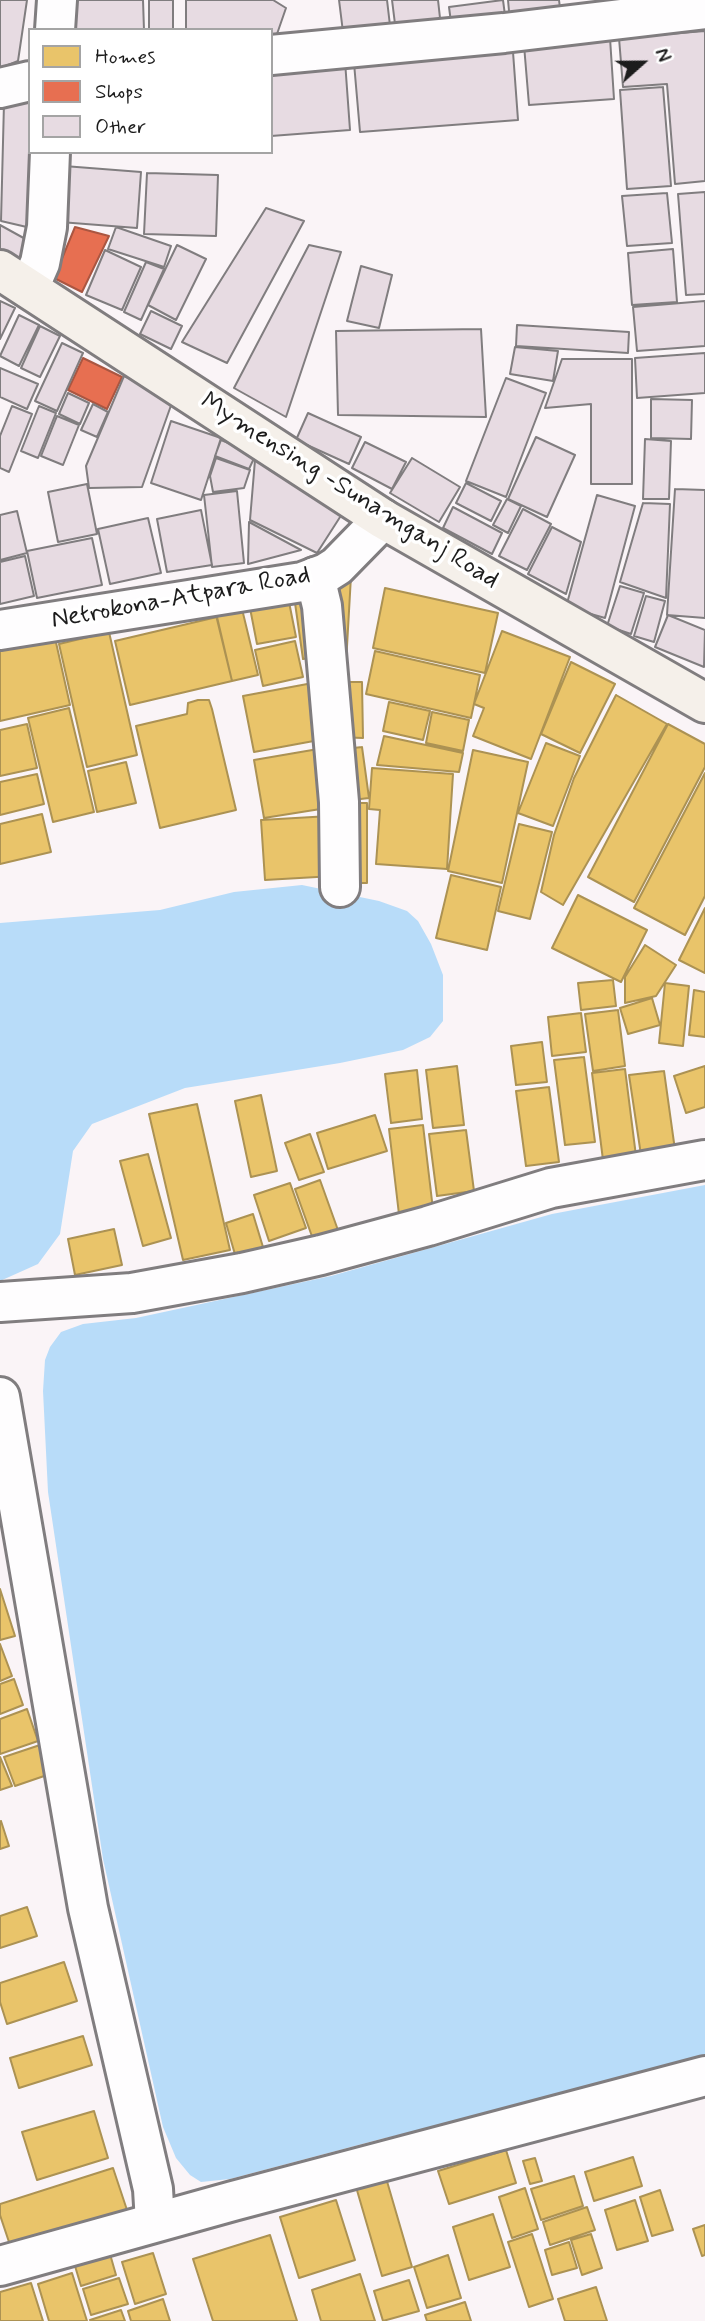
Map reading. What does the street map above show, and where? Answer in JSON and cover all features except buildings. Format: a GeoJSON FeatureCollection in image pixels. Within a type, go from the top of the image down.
{"type":"FeatureCollection","features":[{"type":"Feature","properties":{"kind":"main road","name":"Mymensing -Sunamganj Road"},"geometry":{"type":"LineString","coordinates":[[14,279],[383,519],[705,703]]}},
{"type":"Feature","properties":{"kind":"street"},"geometry":{"type":"LineString","coordinates":[[55,28],[57,0]]}},
{"type":"Feature","properties":{"kind":"street"},"geometry":{"type":"LineString","coordinates":[[273,55],[504,33],[705,9]]}},
{"type":"Feature","properties":{"kind":"street"},"geometry":{"type":"LineString","coordinates":[[0,88],[28,81]]}},
{"type":"Feature","properties":{"kind":"street"},"geometry":{"type":"LineString","coordinates":[[14,279],[40,263],[47,227],[50,154]]}},
{"type":"Feature","properties":{"kind":"street","name":"Netrokona-Atpara Road"},"geometry":{"type":"LineString","coordinates":[[0,630],[302,582],[337,566],[383,519]]}},
{"type":"Feature","properties":{"kind":"street"},"geometry":{"type":"LineString","coordinates":[[315,577],[322,606],[339,802],[340,887]]}},
{"type":"Feature","properties":{"kind":"street"},"geometry":{"type":"LineString","coordinates":[[0,1302],[132,1293],[242,1273],[428,1226],[551,1188],[705,1160]]}},
{"type":"Feature","properties":{"kind":"street"},"geometry":{"type":"LineString","coordinates":[[0,1396],[88,1908],[153,2189],[155,2222]]}},
{"type":"Feature","properties":{"kind":"street"},"geometry":{"type":"LineString","coordinates":[[0,2266],[155,2222],[705,2076]]}},
{"type":"Feature","properties":{"kind":"water"},"geometry":{"type":"Polygon","coordinates":[[[302,885],[379,901],[407,911],[418,921],[431,944],[443,975],[443,1021],[430,1037],[403,1050],[185,1088],[92,1124],[73,1151],[60,1234],[38,1264],[0,1281],[0,923],[160,910],[234,892],[302,885]]]}},
{"type":"Feature","properties":{"kind":"water"},"geometry":{"type":"Polygon","coordinates":[[[705,1185],[705,2058],[630,2081],[381,2139],[230,2179],[201,2182],[190,2175],[176,2158],[163,2127],[103,1859],[48,1492],[43,1391],[45,1360],[50,1347],[61,1332],[83,1324],[136,1318],[331,1276],[552,1214],[705,1185]]]}}]}
